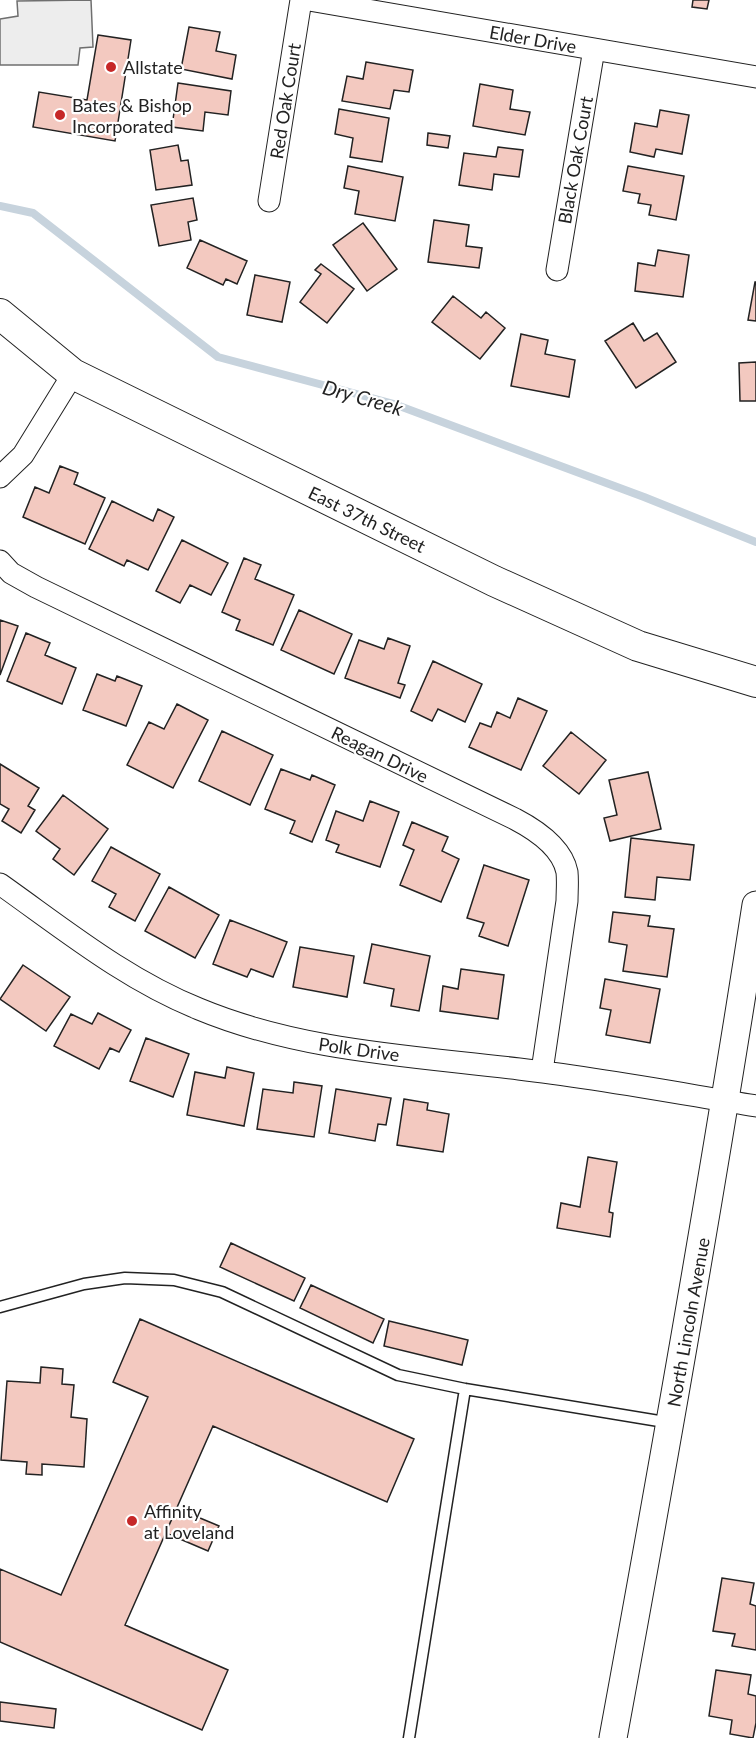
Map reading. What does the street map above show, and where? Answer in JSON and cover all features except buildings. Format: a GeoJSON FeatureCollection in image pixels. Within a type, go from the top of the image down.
{"type":"FeatureCollection","features":[{"type":"Feature","properties":{"kind":"main road","name":"East 37th Street"},"geometry":{"type":"LineString","coordinates":[[0,314],[73,374],[504,586],[638,646],[756,682]]}},
{"type":"Feature","properties":{"kind":"street","name":"Red Oak Court"},"geometry":{"type":"LineString","coordinates":[[268,201],[301,0]]}},
{"type":"Feature","properties":{"kind":"street","name":"Elder Drive"},"geometry":{"type":"LineString","coordinates":[[320,1],[756,77]]}},
{"type":"Feature","properties":{"kind":"street","name":"Black Oak Court"},"geometry":{"type":"LineString","coordinates":[[556,270],[594,49]]}},
{"type":"Feature","properties":{"kind":"street"},"geometry":{"type":"LineString","coordinates":[[0,477],[23,455],[73,374]]}},
{"type":"Feature","properties":{"kind":"street","name":"Reagan Drive"},"geometry":{"type":"LineString","coordinates":[[0,561],[11,573],[36,587],[515,819],[532,828],[553,847],[565,865],[567,901],[542,1071]]}},
{"type":"Feature","properties":{"kind":"street","name":"Polk Drive"},"geometry":{"type":"LineString","coordinates":[[0,884],[117,968],[163,993],[201,1010],[275,1033],[328,1046],[542,1071],[756,1106]]}},
{"type":"Feature","properties":{"kind":"street","name":"North Lincoln Avenue"},"geometry":{"type":"LineString","coordinates":[[612,1738],[671,1423],[726,1101],[756,904]]}},
{"type":"Feature","properties":{"kind":"lane"},"geometry":{"type":"LineString","coordinates":[[0,1307],[84,1284],[125,1278],[174,1280],[222,1292],[398,1375],[465,1389],[671,1423]]}},
{"type":"Feature","properties":{"kind":"lane"},"geometry":{"type":"LineString","coordinates":[[409,1738],[465,1389]]}},
{"type":"Feature","properties":{"kind":"shaded area"},"geometry":{"type":"Polygon","coordinates":[[[91,0],[93,47],[80,48],[78,65],[0,65],[0,19],[18,16],[17,1],[91,0]]]}},
{"type":"Feature","properties":{"kind":"waterway","name":"Dry Creek"},"geometry":{"type":"LineString","coordinates":[[0,206],[33,213],[218,357],[394,404],[644,497],[756,542]]}},
{"type":"Feature","properties":{"kind":"place","name":"Allstate"},"geometry":{"type":"Point","coordinates":[111,67]}},
{"type":"Feature","properties":{"kind":"place","name":"Bates & Bishop Incorporated"},"geometry":{"type":"Point","coordinates":[60,115]}},
{"type":"Feature","properties":{"kind":"place","name":"Affinity at Loveland"},"geometry":{"type":"Point","coordinates":[132,1521]}}]}
